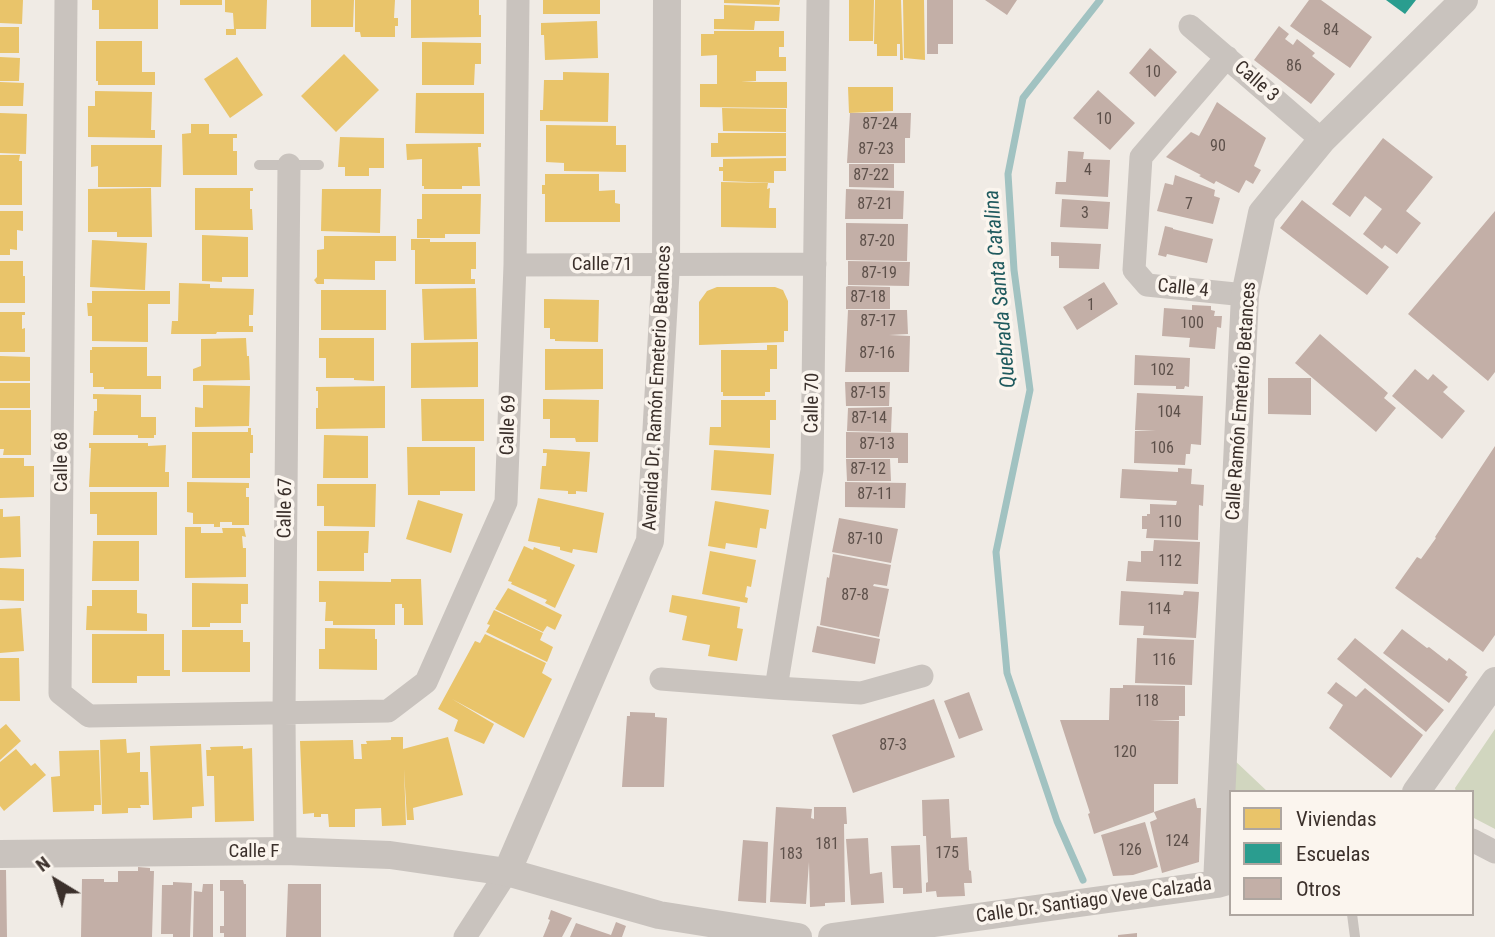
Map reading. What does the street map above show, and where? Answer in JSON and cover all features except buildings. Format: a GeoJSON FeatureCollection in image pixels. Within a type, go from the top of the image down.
{"type":"FeatureCollection","features":[{"type":"Feature","properties":{"kind":"street","name":"Calle 68"},"geometry":{"type":"LineString","coordinates":[[66,0],[60,693],[89,716],[284,713]]}},
{"type":"Feature","properties":{"kind":"street","name":"Calle 69"},"geometry":{"type":"LineString","coordinates":[[284,713],[388,710],[426,682],[506,502],[515,265],[517,0]]}},
{"type":"Feature","properties":{"kind":"street","name":"Avenida Dr. Ramón Emeterio Betances"},"geometry":{"type":"LineString","coordinates":[[507,872],[650,541],[666,265],[667,0]]}},
{"type":"Feature","properties":{"kind":"street","name":"Calle 70"},"geometry":{"type":"LineString","coordinates":[[776,688],[812,470],[818,0]]}},
{"type":"Feature","properties":{"kind":"street","name":"Calle Ramón Emeterio Betances"},"geometry":{"type":"LineString","coordinates":[[1224,882],[1245,295],[1262,213],[1322,140],[1464,0]]}},
{"type":"Feature","properties":{"kind":"street","name":"Calle 3"},"geometry":{"type":"LineString","coordinates":[[1190,26],[1322,140]]}},
{"type":"Feature","properties":{"kind":"street","name":"Calle 4"},"geometry":{"type":"LineString","coordinates":[[1227,57],[1141,157],[1134,270],[1146,285],[1245,295]]}},
{"type":"Feature","properties":{"kind":"street","name":"Calle 67"},"geometry":{"type":"LineString","coordinates":[[285,851],[289,165]]}},
{"type":"Feature","properties":{"kind":"street","name":"Calle 71"},"geometry":{"type":"LineString","coordinates":[[515,265],[815,264]]}},
{"type":"Feature","properties":{"kind":"street"},"geometry":{"type":"LineString","coordinates":[[661,679],[862,693],[922,676]]}},
{"type":"Feature","properties":{"kind":"street"},"geometry":{"type":"LineString","coordinates":[[1417,790],[1495,681]]}},
{"type":"Feature","properties":{"kind":"street"},"geometry":{"type":"LineString","coordinates":[[1474,840],[1495,852]]}},
{"type":"Feature","properties":{"kind":"street","name":"Calle F"},"geometry":{"type":"LineString","coordinates":[[0,855],[285,851],[390,855],[507,872]]}},
{"type":"Feature","properties":{"kind":"street"},"geometry":{"type":"LineString","coordinates":[[465,937],[507,872],[659,915],[798,937]]}},
{"type":"Feature","properties":{"kind":"street","name":"Calle Dr. Santiago Veve Calzada"},"geometry":{"type":"LineString","coordinates":[[832,937],[1224,882]]}},
{"type":"Feature","properties":{"kind":"lane"},"geometry":{"type":"LineString","coordinates":[[258,164],[318,165]]}},
{"type":"Feature","properties":{"kind":"lane"},"geometry":{"type":"LineString","coordinates":[[1352,916],[1355,937]]}},
{"type":"Feature","properties":{"kind":"green space"},"geometry":{"type":"Polygon","coordinates":[[[1495,729],[1495,829],[1474,818],[1474,790],[1455,788],[1495,729]]]}},
{"type":"Feature","properties":{"kind":"green space"},"geometry":{"type":"Polygon","coordinates":[[[1232,758],[1266,790],[1231,790],[1232,758]]]}},
{"type":"Feature","properties":{"kind":"waterway","name":"Quebrada Santa Catalina"},"geometry":{"type":"LineString","coordinates":[[1083,880],[1057,821],[1007,673],[996,552],[1030,390],[1014,270],[1008,174],[1023,98],[1100,0]]}}]}
